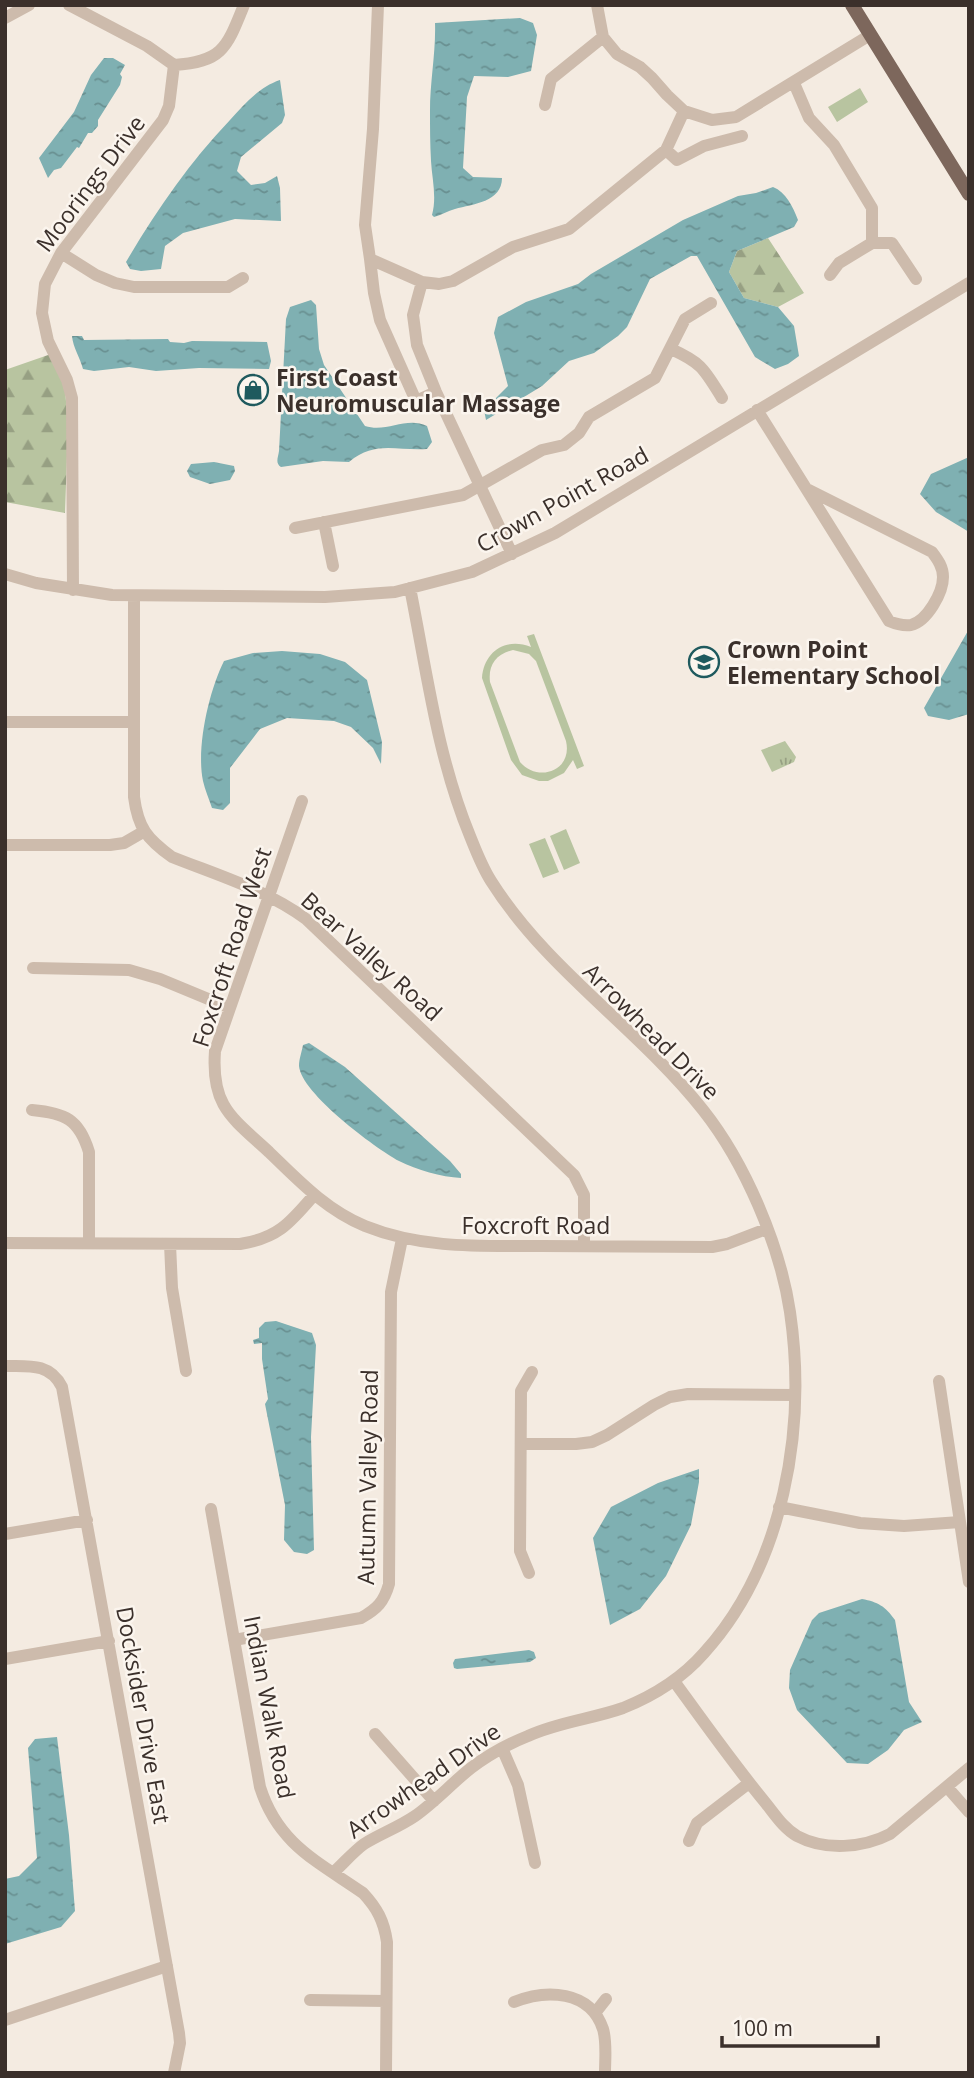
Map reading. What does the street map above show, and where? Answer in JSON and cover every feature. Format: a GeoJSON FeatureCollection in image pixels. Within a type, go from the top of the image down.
{"type":"FeatureCollection","features":[{"type":"Feature","properties":{"kind":"main road"},"geometry":{"type":"LineString","coordinates":[[852,5],[969,194]]}},
{"type":"Feature","properties":{"kind":"street"},"geometry":{"type":"LineString","coordinates":[[5,18],[29,5]]}},
{"type":"Feature","properties":{"kind":"street"},"geometry":{"type":"LineString","coordinates":[[69,5],[147,46],[174,65],[198,64],[219,52],[232,35],[244,5]]}},
{"type":"Feature","properties":{"kind":"street"},"geometry":{"type":"LineString","coordinates":[[378,5],[373,129],[365,225],[374,293],[380,320],[416,401],[436,392]]}},
{"type":"Feature","properties":{"kind":"street"},"geometry":{"type":"LineString","coordinates":[[597,5],[603,37],[617,54],[640,67],[684,111],[700,117],[723,120],[736,117],[870,35]]}},
{"type":"Feature","properties":{"kind":"street"},"geometry":{"type":"LineString","coordinates":[[545,106],[551,79],[603,37]]}},
{"type":"Feature","properties":{"kind":"street","name":"Moorings Drive"},"geometry":{"type":"LineString","coordinates":[[73,590],[72,398],[67,380],[48,341],[42,313],[45,284],[61,253],[163,120],[169,106],[174,65]]}},
{"type":"Feature","properties":{"kind":"street"},"geometry":{"type":"LineString","coordinates":[[794,83],[809,118],[834,145],[872,208],[872,243]]}},
{"type":"Feature","properties":{"kind":"street"},"geometry":{"type":"LineString","coordinates":[[370,259],[422,282],[439,284],[453,281],[513,247],[569,229],[666,150],[684,111]]}},
{"type":"Feature","properties":{"kind":"street"},"geometry":{"type":"LineString","coordinates":[[666,150],[677,160],[704,146],[742,136]]}},
{"type":"Feature","properties":{"kind":"street"},"geometry":{"type":"LineString","coordinates":[[830,275],[839,262],[872,243],[892,243],[916,279]]}},
{"type":"Feature","properties":{"kind":"street"},"geometry":{"type":"LineString","coordinates":[[61,253],[96,275],[134,287],[228,287],[243,278]]}},
{"type":"Feature","properties":{"kind":"street"},"geometry":{"type":"LineString","coordinates":[[422,282],[414,315],[416,345],[513,554]]}},
{"type":"Feature","properties":{"kind":"street","name":"Crown Point Road"},"geometry":{"type":"LineString","coordinates":[[5,574],[73,590],[134,596],[325,597],[363,596],[410,588],[472,572],[566,526],[969,283]]}},
{"type":"Feature","properties":{"kind":"street"},"geometry":{"type":"LineString","coordinates":[[295,527],[463,495],[542,450],[564,444],[579,433],[589,417],[655,378],[685,318],[711,303]]}},
{"type":"Feature","properties":{"kind":"street"},"geometry":{"type":"LineString","coordinates":[[671,349],[704,368],[722,398]]}},
{"type":"Feature","properties":{"kind":"street"},"geometry":{"type":"LineString","coordinates":[[757,410],[889,621],[912,625],[924,618],[937,596],[943,578],[941,564],[932,552],[807,489]]}},
{"type":"Feature","properties":{"kind":"street"},"geometry":{"type":"LineString","coordinates":[[324,522],[333,566]]}},
{"type":"Feature","properties":{"kind":"street","name":"Arrowhead Drive"},"geometry":{"type":"LineString","coordinates":[[334,1872],[367,1843],[405,1823],[471,1769],[502,1748],[545,1729],[621,1708],[674,1681],[699,1659],[719,1637],[744,1600],[763,1557],[779,1507],[790,1457],[794,1395],[794,1350],[789,1308],[779,1262],[744,1176],[705,1112],[661,1064],[570,978],[491,881],[454,796],[439,741],[410,588]]}},
{"type":"Feature","properties":{"kind":"street"},"geometry":{"type":"LineString","coordinates":[[5,845],[110,845],[124,843],[143,832],[136,814],[134,797],[134,596]]}},
{"type":"Feature","properties":{"kind":"street"},"geometry":{"type":"LineString","coordinates":[[5,722],[133,722]]}},
{"type":"Feature","properties":{"kind":"street","name":"Foxcroft Road West"},"geometry":{"type":"LineString","coordinates":[[302,801],[215,1051],[214,1071],[216,1088],[229,1114],[314,1195]]}},
{"type":"Feature","properties":{"kind":"street","name":"Bear Valley Road"},"geometry":{"type":"LineString","coordinates":[[143,832],[173,857],[270,897],[306,919],[574,1175],[584,1195],[584,1246]]}},
{"type":"Feature","properties":{"kind":"street"},"geometry":{"type":"LineString","coordinates":[[33,968],[129,970],[160,979],[230,1008]]}},
{"type":"Feature","properties":{"kind":"street"},"geometry":{"type":"LineString","coordinates":[[32,1110],[65,1116],[78,1126],[85,1138],[89,1152],[89,1243]]}},
{"type":"Feature","properties":{"kind":"street"},"geometry":{"type":"LineString","coordinates":[[5,1243],[240,1244],[258,1241],[288,1225],[314,1195]]}},
{"type":"Feature","properties":{"kind":"street","name":"Foxcroft Road"},"geometry":{"type":"LineString","coordinates":[[314,1195],[339,1213],[363,1225],[402,1239],[449,1245],[712,1247],[766,1229]]}},
{"type":"Feature","properties":{"kind":"street","name":"Autumn Valley Road"},"geometry":{"type":"LineString","coordinates":[[234,1640],[361,1618],[375,1610],[385,1599],[389,1584],[391,1292],[402,1239]]}},
{"type":"Feature","properties":{"kind":"street"},"geometry":{"type":"LineString","coordinates":[[170,1244],[172,1288],[186,1371]]}},
{"type":"Feature","properties":{"kind":"street","name":"Docksider Drive East"},"geometry":{"type":"LineString","coordinates":[[5,1366],[41,1367],[57,1377],[62,1387],[180,2043],[174,2073]]}},
{"type":"Feature","properties":{"kind":"street"},"geometry":{"type":"LineString","coordinates":[[529,1573],[520,1551],[521,1391],[532,1372]]}},
{"type":"Feature","properties":{"kind":"street"},"geometry":{"type":"LineString","coordinates":[[939,1381],[969,1582]]}},
{"type":"Feature","properties":{"kind":"street"},"geometry":{"type":"LineString","coordinates":[[521,1444],[592,1442],[670,1397],[688,1394],[794,1395]]}},
{"type":"Feature","properties":{"kind":"street"},"geometry":{"type":"LineString","coordinates":[[779,1507],[860,1523],[904,1526],[960,1522]]}},
{"type":"Feature","properties":{"kind":"street","name":"Indian Walk Road"},"geometry":{"type":"LineString","coordinates":[[211,1509],[265,1804],[283,1833],[295,1846],[363,1893],[381,1916],[387,1942],[386,2073]]}},
{"type":"Feature","properties":{"kind":"street"},"geometry":{"type":"LineString","coordinates":[[5,1535],[87,1520]]}},
{"type":"Feature","properties":{"kind":"street"},"geometry":{"type":"LineString","coordinates":[[5,1659],[109,1641]]}},
{"type":"Feature","properties":{"kind":"street"},"geometry":{"type":"LineString","coordinates":[[674,1681],[749,1783],[785,1826],[808,1841],[825,1845],[861,1845],[877,1841],[890,1834],[969,1768]]}},
{"type":"Feature","properties":{"kind":"street"},"geometry":{"type":"LineString","coordinates":[[375,1734],[434,1801]]}},
{"type":"Feature","properties":{"kind":"street"},"geometry":{"type":"LineString","coordinates":[[502,1748],[518,1785],[535,1863]]}},
{"type":"Feature","properties":{"kind":"street"},"geometry":{"type":"LineString","coordinates":[[689,1841],[697,1823],[749,1783]]}},
{"type":"Feature","properties":{"kind":"street"},"geometry":{"type":"LineString","coordinates":[[947,1787],[969,1812]]}},
{"type":"Feature","properties":{"kind":"street"},"geometry":{"type":"LineString","coordinates":[[5,2020],[167,1966]]}},
{"type":"Feature","properties":{"kind":"street"},"geometry":{"type":"LineString","coordinates":[[514,2002],[533,1994],[561,1994],[596,2013],[604,2030],[605,2073]]}},
{"type":"Feature","properties":{"kind":"street"},"geometry":{"type":"LineString","coordinates":[[596,2013],[606,1999]]}},
{"type":"Feature","properties":{"kind":"street"},"geometry":{"type":"LineString","coordinates":[[310,2000],[386,2001]]}},
{"type":"Feature","properties":{"kind":"green space"},"geometry":{"type":"Polygon","coordinates":[[[860,88],[868,102],[837,122],[828,107],[860,88]]]}},
{"type":"Feature","properties":{"kind":"green space"},"geometry":{"type":"Polygon","coordinates":[[[768,238],[804,293],[778,307],[744,298],[729,272],[737,251],[768,238]]]}},
{"type":"Feature","properties":{"kind":"green space"},"geometry":{"type":"Polygon","coordinates":[[[51,354],[65,388],[68,428],[65,513],[5,502],[5,370],[51,354]]]}},
{"type":"Feature","properties":{"kind":"green space"},"geometry":{"type":"Polygon","coordinates":[[[534,634],[584,766],[577,769],[573,760],[564,773],[548,781],[522,775],[511,760],[482,678],[487,660],[498,649],[513,644],[531,647],[527,636],[534,634]],[[513,650],[502,654],[492,665],[490,682],[520,762],[536,772],[552,771],[564,760],[566,741],[536,661],[529,654],[513,650]]]}},
{"type":"Feature","properties":{"kind":"green space"},"geometry":{"type":"Polygon","coordinates":[[[785,741],[796,757],[794,762],[772,772],[761,750],[785,741]]]}},
{"type":"Feature","properties":{"kind":"green space"},"geometry":{"type":"Polygon","coordinates":[[[566,829],[580,863],[564,870],[550,836],[566,829]]]}},
{"type":"Feature","properties":{"kind":"green space"},"geometry":{"type":"Polygon","coordinates":[[[545,838],[559,872],[543,878],[529,844],[545,838]]]}},
{"type":"Feature","properties":{"kind":"water"},"geometry":{"type":"Polygon","coordinates":[[[520,18],[533,23],[537,35],[531,71],[508,77],[474,76],[467,97],[463,168],[473,177],[502,178],[501,186],[485,201],[434,217],[430,111],[435,23],[520,18]]]}},
{"type":"Feature","properties":{"kind":"water"},"geometry":{"type":"Polygon","coordinates":[[[104,58],[113,58],[125,65],[120,74],[120,85],[98,120],[98,126],[92,133],[88,133],[61,168],[54,170],[48,178],[39,158],[74,112],[91,75],[104,58]]]}},
{"type":"Feature","properties":{"kind":"water"},"geometry":{"type":"Polygon","coordinates":[[[280,80],[285,115],[282,123],[241,157],[237,171],[251,185],[265,183],[277,176],[281,221],[235,219],[183,233],[165,246],[161,269],[130,269],[126,262],[187,170],[247,102],[265,87],[280,80]]]}},
{"type":"Feature","properties":{"kind":"water"},"geometry":{"type":"Polygon","coordinates":[[[773,187],[785,196],[798,220],[794,227],[737,251],[729,272],[744,298],[778,307],[794,326],[799,356],[775,369],[755,357],[697,256],[691,256],[650,279],[627,327],[618,336],[594,353],[569,361],[542,386],[486,420],[484,410],[508,386],[494,333],[498,317],[526,302],[578,284],[683,220],[738,196],[773,187]]]}},
{"type":"Feature","properties":{"kind":"water"},"geometry":{"type":"Polygon","coordinates":[[[311,300],[316,305],[319,349],[324,365],[365,426],[381,428],[419,423],[427,426],[432,442],[427,449],[377,449],[359,455],[349,462],[323,461],[281,467],[278,464],[286,319],[290,307],[311,300]]]}},
{"type":"Feature","properties":{"kind":"water"},"geometry":{"type":"Polygon","coordinates":[[[72,336],[82,336],[84,340],[267,342],[271,361],[269,369],[199,368],[156,371],[129,367],[94,371],[83,369],[72,336]]]}},
{"type":"Feature","properties":{"kind":"water"},"geometry":{"type":"Polygon","coordinates":[[[969,457],[969,532],[936,512],[920,494],[931,474],[969,457]]]}},
{"type":"Feature","properties":{"kind":"water"},"geometry":{"type":"Polygon","coordinates":[[[214,462],[234,466],[235,471],[230,480],[210,484],[190,477],[187,471],[191,464],[214,462]]]}},
{"type":"Feature","properties":{"kind":"water"},"geometry":{"type":"Polygon","coordinates":[[[969,629],[969,714],[949,720],[928,716],[924,708],[969,629]]]}},
{"type":"Feature","properties":{"kind":"water"},"geometry":{"type":"Polygon","coordinates":[[[282,651],[320,654],[345,662],[367,680],[382,742],[381,764],[373,748],[351,727],[334,721],[287,718],[260,729],[230,768],[230,803],[223,810],[212,808],[203,781],[201,752],[209,703],[224,661],[253,653],[282,651]]]}},
{"type":"Feature","properties":{"kind":"water"},"geometry":{"type":"Polygon","coordinates":[[[309,1043],[345,1067],[450,1161],[461,1174],[461,1178],[429,1173],[399,1161],[341,1119],[303,1077],[299,1061],[303,1045],[309,1043]]]}},
{"type":"Feature","properties":{"kind":"water"},"geometry":{"type":"Polygon","coordinates":[[[276,1321],[312,1333],[316,1345],[311,1437],[314,1550],[307,1554],[294,1552],[284,1540],[285,1505],[265,1404],[268,1399],[262,1343],[254,1344],[253,1340],[259,1338],[259,1328],[265,1322],[276,1321]]]}},
{"type":"Feature","properties":{"kind":"water"},"geometry":{"type":"Polygon","coordinates":[[[699,1469],[691,1525],[666,1576],[640,1609],[610,1625],[593,1538],[611,1507],[658,1483],[699,1469]]]}},
{"type":"Feature","properties":{"kind":"water"},"geometry":{"type":"Polygon","coordinates":[[[862,1599],[881,1605],[895,1620],[909,1702],[922,1722],[904,1730],[888,1750],[868,1764],[847,1763],[797,1710],[789,1688],[790,1670],[812,1620],[819,1613],[862,1599]]]}},
{"type":"Feature","properties":{"kind":"water"},"geometry":{"type":"Polygon","coordinates":[[[529,1650],[534,1652],[536,1658],[530,1662],[454,1668],[455,1659],[529,1650]]]}},
{"type":"Feature","properties":{"kind":"water"},"geometry":{"type":"Polygon","coordinates":[[[57,1737],[75,1911],[61,1927],[5,1944],[5,1879],[19,1876],[37,1858],[28,1748],[35,1739],[57,1737]]]}},
{"type":"Feature","properties":{"kind":"place","name":"First Coast Neuromuscular Massage"},"geometry":{"type":"Point","coordinates":[253,390]}},
{"type":"Feature","properties":{"kind":"place","name":"Crown Point Elementary School"},"geometry":{"type":"Point","coordinates":[704,662]}}]}
